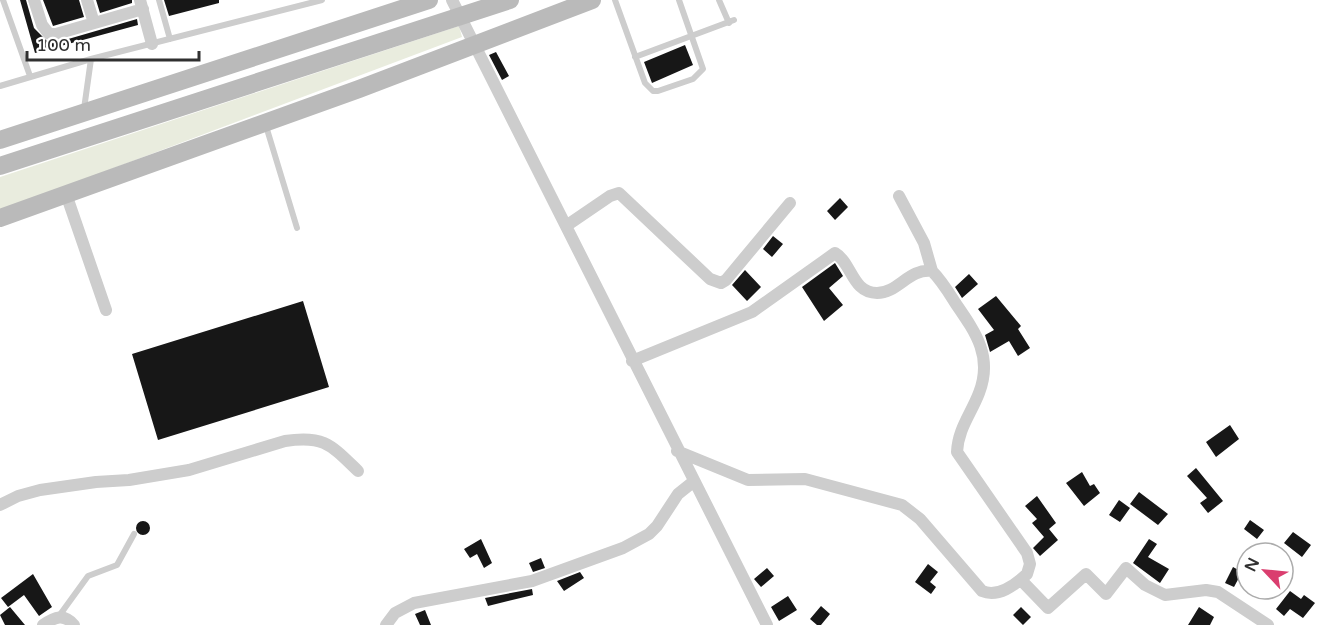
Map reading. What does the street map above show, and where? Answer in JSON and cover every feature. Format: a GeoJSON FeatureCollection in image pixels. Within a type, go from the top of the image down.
{"type":"FeatureCollection","features":[{"type":"Feature","properties":{"kind":"street"},"geometry":{"type":"LineString","coordinates":[[34,0],[42,25],[49,34],[94,23],[142,4],[152,44]]}},
{"type":"Feature","properties":{"kind":"street"},"geometry":{"type":"LineString","coordinates":[[87,0],[94,23]]}},
{"type":"Feature","properties":{"kind":"street"},"geometry":{"type":"LineString","coordinates":[[0,140],[429,0]]}},
{"type":"Feature","properties":{"kind":"street"},"geometry":{"type":"LineString","coordinates":[[0,166],[456,8],[510,0]]}},
{"type":"Feature","properties":{"kind":"street"},"geometry":{"type":"LineString","coordinates":[[0,218],[265,123],[592,0]]}},
{"type":"Feature","properties":{"kind":"street"},"geometry":{"type":"LineString","coordinates":[[456,8],[677,451],[767,625]]}},
{"type":"Feature","properties":{"kind":"street"},"geometry":{"type":"LineString","coordinates":[[566,226],[610,196],[619,193],[710,279],[721,283],[726,280],[790,203]]}},
{"type":"Feature","properties":{"kind":"street"},"geometry":{"type":"LineString","coordinates":[[66,195],[106,310]]}},
{"type":"Feature","properties":{"kind":"street"},"geometry":{"type":"LineString","coordinates":[[677,451],[748,480],[805,479],[889,500],[911,511],[920,519],[982,591],[990,595],[1021,580],[1027,574],[1030,564],[1027,554],[957,452],[960,433],[983,382],[984,353],[978,336],[932,271],[924,243],[899,196]]}},
{"type":"Feature","properties":{"kind":"street"},"geometry":{"type":"LineString","coordinates":[[632,361],[752,312],[835,253],[859,286],[875,293],[884,292],[917,271],[932,271]]}},
{"type":"Feature","properties":{"kind":"street"},"geometry":{"type":"LineString","coordinates":[[0,506],[29,492],[170,474],[285,441],[304,438],[330,444],[358,471]]}},
{"type":"Feature","properties":{"kind":"street"},"geometry":{"type":"LineString","coordinates":[[386,625],[394,613],[414,603],[532,581],[623,548],[649,534],[678,494],[693,482]]}},
{"type":"Feature","properties":{"kind":"street"},"geometry":{"type":"LineString","coordinates":[[1021,580],[1048,608],[1086,574],[1106,594],[1126,568],[1144,585],[1165,594],[1206,590],[1218,592],[1269,625]]}},
{"type":"Feature","properties":{"kind":"street"},"geometry":{"type":"LineString","coordinates":[[43,625],[59,616],[67,617],[74,625]]}},
{"type":"Feature","properties":{"kind":"lane"},"geometry":{"type":"LineString","coordinates":[[3,0],[30,76]]}},
{"type":"Feature","properties":{"kind":"lane"},"geometry":{"type":"LineString","coordinates":[[159,0],[170,39]]}},
{"type":"Feature","properties":{"kind":"lane"},"geometry":{"type":"LineString","coordinates":[[0,86],[91,59],[322,0]]}},
{"type":"Feature","properties":{"kind":"lane"},"geometry":{"type":"LineString","coordinates":[[615,0],[645,83],[652,91],[693,79],[703,69],[679,0]]}},
{"type":"Feature","properties":{"kind":"lane"},"geometry":{"type":"LineString","coordinates":[[635,57],[731,21],[719,0]]}},
{"type":"Feature","properties":{"kind":"lane"},"geometry":{"type":"LineString","coordinates":[[84,112],[91,59]]}},
{"type":"Feature","properties":{"kind":"lane"},"geometry":{"type":"LineString","coordinates":[[265,123],[297,228]]}},
{"type":"Feature","properties":{"kind":"lane"},"geometry":{"type":"LineString","coordinates":[[59,616],[88,576],[117,565],[134,534]]}},
{"type":"Feature","properties":{"kind":"shaded area"},"geometry":{"type":"Polygon","coordinates":[[[459,26],[462,37],[0,211],[0,177],[459,26]]]}},
{"type":"Feature","properties":{"kind":"building"},"geometry":{"type":"Polygon","coordinates":[[[20,0],[26,0],[34,28],[48,42],[58,42],[137,19],[138,25],[35,53],[20,0]]]}},
{"type":"Feature","properties":{"kind":"building"},"geometry":{"type":"Polygon","coordinates":[[[43,0],[79,0],[84,17],[53,26],[43,0]]]}},
{"type":"Feature","properties":{"kind":"building"},"geometry":{"type":"Polygon","coordinates":[[[96,0],[132,0],[132,3],[100,13],[96,0]]]}},
{"type":"Feature","properties":{"kind":"building"},"geometry":{"type":"Polygon","coordinates":[[[164,0],[219,0],[219,3],[169,16],[164,0]]]}},
{"type":"Feature","properties":{"kind":"building"},"geometry":{"type":"Polygon","coordinates":[[[685,45],[693,65],[652,83],[644,62],[685,45]]]}},
{"type":"Feature","properties":{"kind":"building"},"geometry":{"type":"Polygon","coordinates":[[[496,52],[509,76],[502,80],[489,55],[496,52]]]}},
{"type":"Feature","properties":{"kind":"building"},"geometry":{"type":"Polygon","coordinates":[[[840,198],[848,207],[835,220],[827,211],[840,198]]]}},
{"type":"Feature","properties":{"kind":"building"},"geometry":{"type":"Polygon","coordinates":[[[773,236],[783,244],[772,257],[763,249],[773,236]]]}},
{"type":"Feature","properties":{"kind":"building"},"geometry":{"type":"Polygon","coordinates":[[[835,263],[843,276],[829,288],[843,305],[824,321],[802,287],[835,263]]]}},
{"type":"Feature","properties":{"kind":"building"},"geometry":{"type":"Polygon","coordinates":[[[745,270],[761,287],[747,301],[732,285],[745,270]]]}},
{"type":"Feature","properties":{"kind":"building"},"geometry":{"type":"Polygon","coordinates":[[[969,274],[978,284],[962,298],[955,287],[969,274]]]}},
{"type":"Feature","properties":{"kind":"building"},"geometry":{"type":"Polygon","coordinates":[[[996,296],[1021,326],[1018,329],[1030,348],[1018,356],[1009,341],[990,352],[985,335],[994,330],[978,309],[996,296]]]}},
{"type":"Feature","properties":{"kind":"building"},"geometry":{"type":"Polygon","coordinates":[[[303,301],[329,387],[158,440],[132,354],[303,301]]]}},
{"type":"Feature","properties":{"kind":"building"},"geometry":{"type":"Polygon","coordinates":[[[1230,425],[1239,439],[1216,457],[1206,442],[1230,425]]]}},
{"type":"Feature","properties":{"kind":"building"},"geometry":{"type":"Polygon","coordinates":[[[1196,468],[1223,501],[1208,513],[1200,503],[1207,498],[1187,476],[1196,468]]]}},
{"type":"Feature","properties":{"kind":"building"},"geometry":{"type":"Polygon","coordinates":[[[1082,472],[1090,486],[1094,484],[1100,493],[1084,506],[1066,483],[1082,472]]]}},
{"type":"Feature","properties":{"kind":"building"},"geometry":{"type":"Polygon","coordinates":[[[1139,492],[1168,514],[1158,525],[1130,504],[1139,492]]]}},
{"type":"Feature","properties":{"kind":"building"},"geometry":{"type":"Polygon","coordinates":[[[1037,496],[1056,523],[1049,529],[1058,540],[1040,556],[1033,548],[1044,537],[1032,523],[1037,519],[1025,506],[1037,496]]]}},
{"type":"Feature","properties":{"kind":"building"},"geometry":{"type":"Polygon","coordinates":[[[1119,500],[1130,508],[1120,522],[1109,515],[1119,500]]]}},
{"type":"Feature","properties":{"kind":"building"},"geometry":{"type":"Polygon","coordinates":[[[1250,520],[1264,530],[1257,539],[1244,529],[1250,520]]]}},
{"type":"Feature","properties":{"kind":"building"},"geometry":{"type":"Polygon","coordinates":[[[143,521],[148,523],[150,528],[148,533],[143,535],[138,533],[136,528],[138,523],[143,521]]]}},
{"type":"Feature","properties":{"kind":"building"},"geometry":{"type":"Polygon","coordinates":[[[1293,532],[1311,545],[1302,557],[1295,552],[1295,541],[1286,541],[1293,532]]]}},
{"type":"Feature","properties":{"kind":"building"},"geometry":{"type":"Polygon","coordinates":[[[481,539],[492,563],[484,568],[477,554],[470,558],[464,549],[481,539]]]}},
{"type":"Feature","properties":{"kind":"building"},"geometry":{"type":"Polygon","coordinates":[[[1149,539],[1157,544],[1148,557],[1169,569],[1160,583],[1133,563],[1149,539]]]}},
{"type":"Feature","properties":{"kind":"building"},"geometry":{"type":"Polygon","coordinates":[[[541,558],[545,568],[533,572],[529,563],[541,558]]]}},
{"type":"Feature","properties":{"kind":"building"},"geometry":{"type":"Polygon","coordinates":[[[928,564],[938,572],[930,582],[936,587],[931,594],[915,582],[928,564]]]}},
{"type":"Feature","properties":{"kind":"building"},"geometry":{"type":"Polygon","coordinates":[[[1233,567],[1235,568],[1234,587],[1225,583],[1233,567]]]}},
{"type":"Feature","properties":{"kind":"building"},"geometry":{"type":"Polygon","coordinates":[[[767,568],[774,576],[761,587],[754,579],[767,568]]]}},
{"type":"Feature","properties":{"kind":"building"},"geometry":{"type":"Polygon","coordinates":[[[580,572],[584,578],[564,591],[557,581],[580,572]]]}},
{"type":"Feature","properties":{"kind":"building"},"geometry":{"type":"Polygon","coordinates":[[[33,574],[52,607],[39,616],[24,595],[8,607],[1,598],[33,574]]]}},
{"type":"Feature","properties":{"kind":"building"},"geometry":{"type":"Polygon","coordinates":[[[532,589],[533,595],[488,606],[485,598],[532,589]]]}},
{"type":"Feature","properties":{"kind":"building"},"geometry":{"type":"Polygon","coordinates":[[[1295,595],[1301,599],[1304,595],[1315,603],[1303,618],[1290,609],[1284,616],[1276,609],[1282,601],[1295,601],[1295,595]]]}},
{"type":"Feature","properties":{"kind":"building"},"geometry":{"type":"Polygon","coordinates":[[[788,596],[797,610],[779,621],[771,607],[788,596]]]}},
{"type":"Feature","properties":{"kind":"building"},"geometry":{"type":"Polygon","coordinates":[[[821,606],[830,614],[821,625],[817,625],[810,619],[821,606]]]}},
{"type":"Feature","properties":{"kind":"building"},"geometry":{"type":"Polygon","coordinates":[[[10,607],[25,625],[5,625],[0,615],[10,607]]]}},
{"type":"Feature","properties":{"kind":"building"},"geometry":{"type":"Polygon","coordinates":[[[1021,607],[1031,617],[1023,625],[1013,615],[1021,607]]]}},
{"type":"Feature","properties":{"kind":"building"},"geometry":{"type":"Polygon","coordinates":[[[1199,607],[1214,617],[1210,625],[1188,625],[1199,607]]]}},
{"type":"Feature","properties":{"kind":"building"},"geometry":{"type":"Polygon","coordinates":[[[425,610],[431,625],[420,625],[415,614],[425,610]]]}}]}
